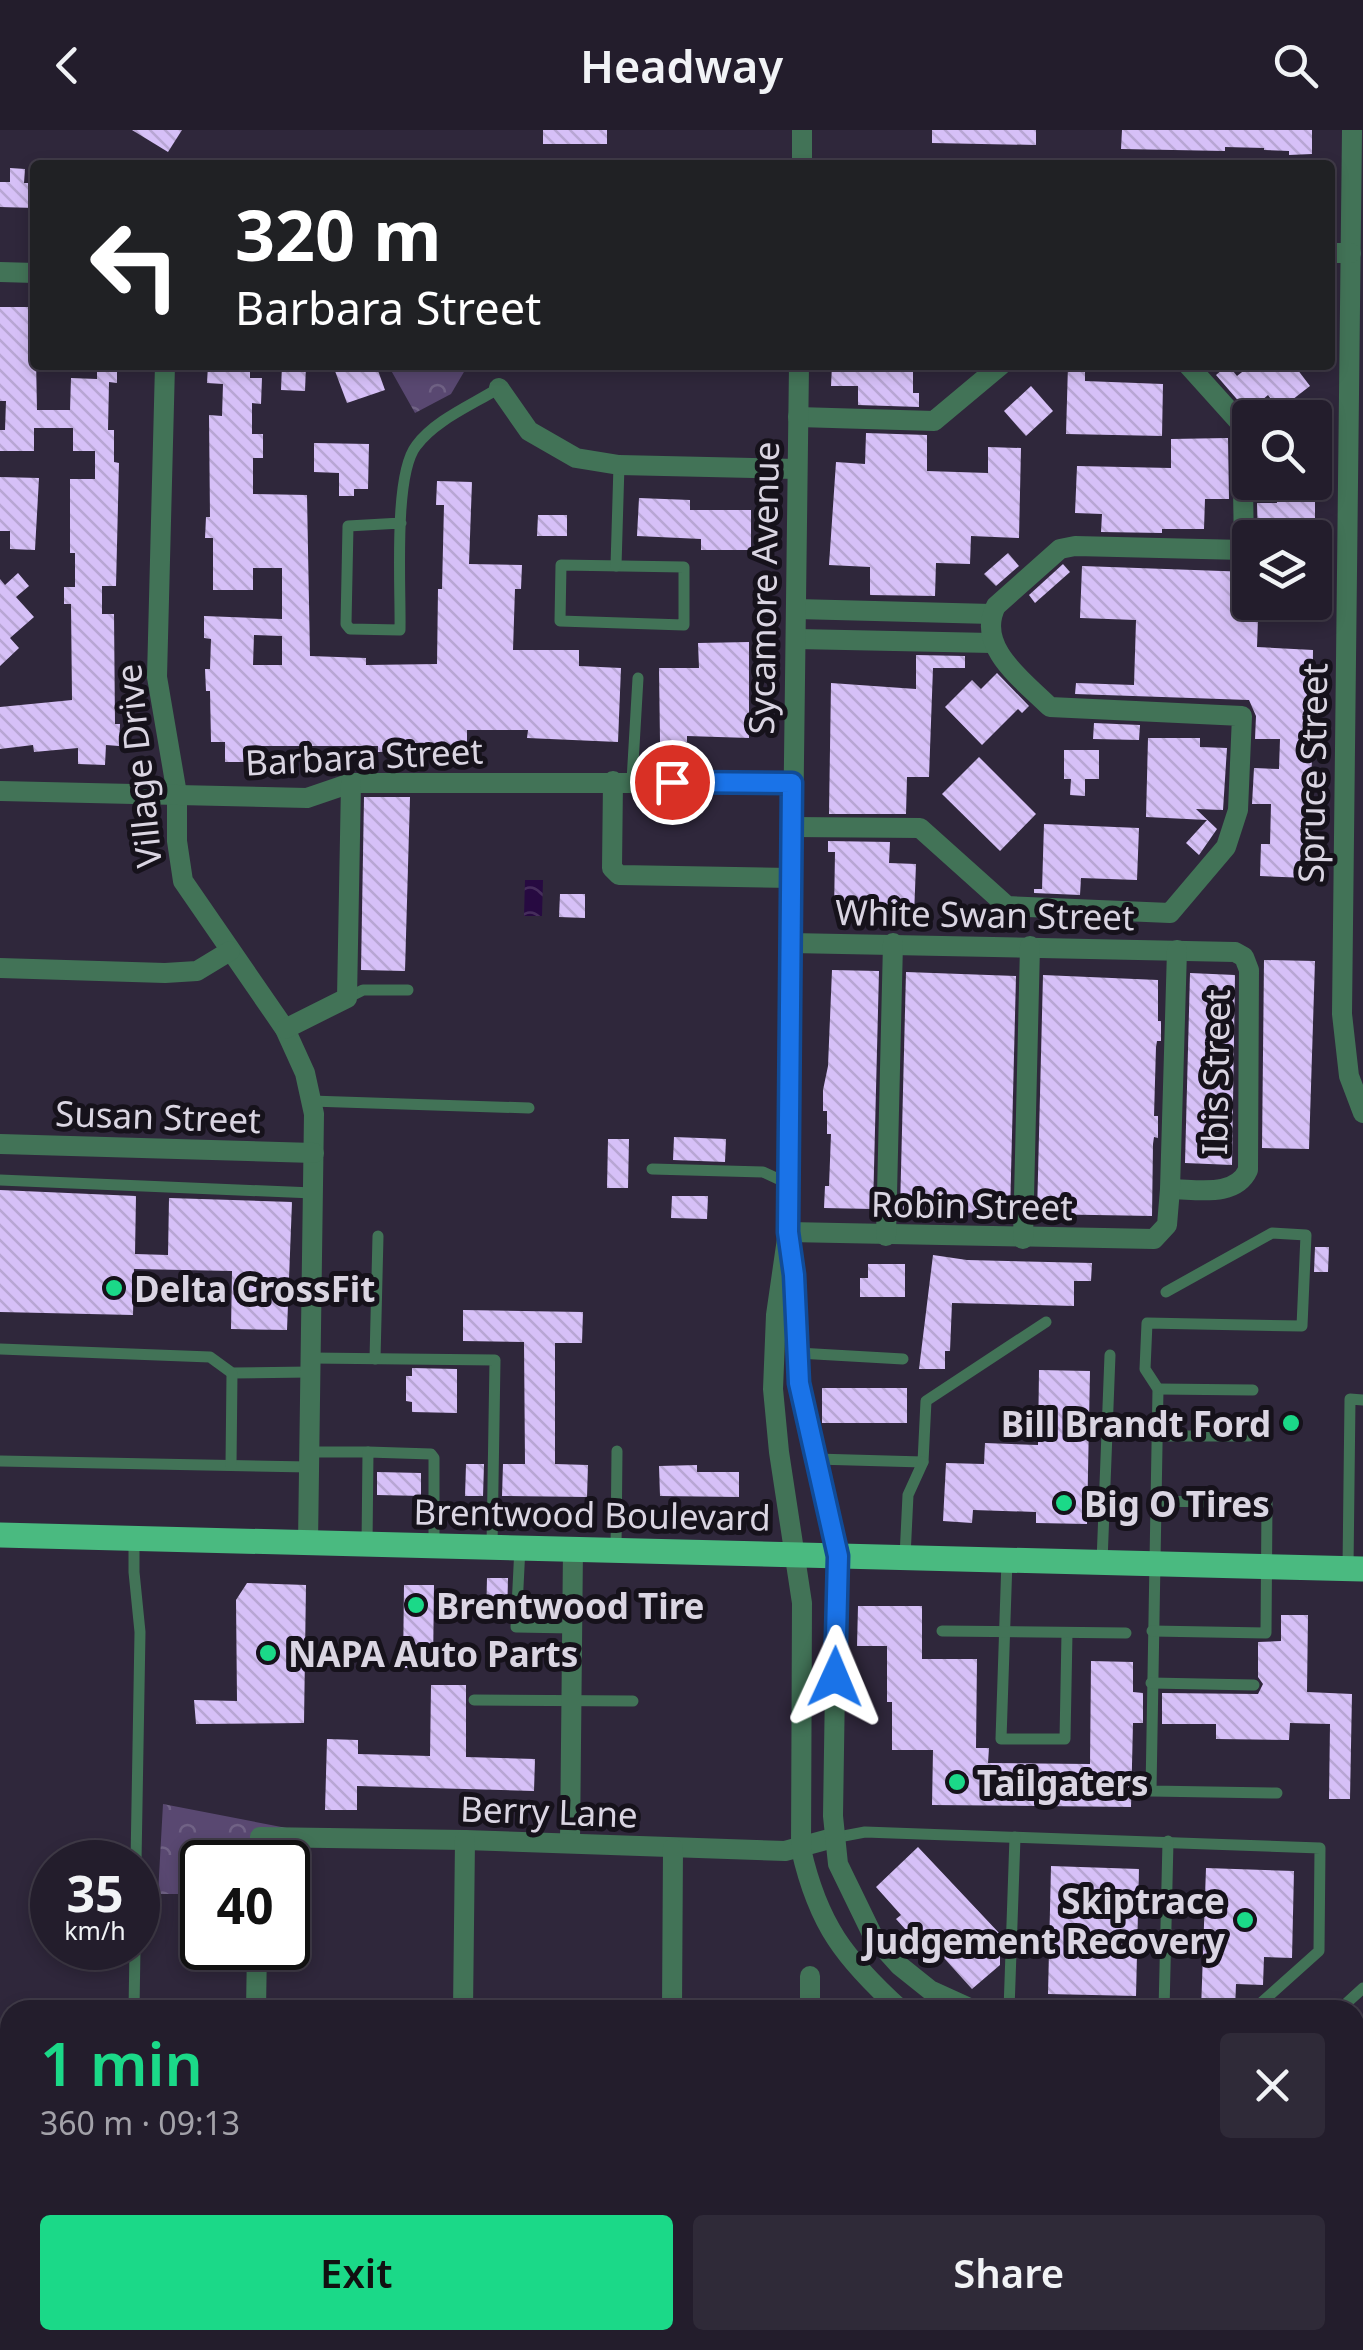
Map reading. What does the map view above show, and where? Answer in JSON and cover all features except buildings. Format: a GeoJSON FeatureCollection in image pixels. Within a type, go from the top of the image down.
{"type":"FeatureCollection","features":[{"type":"Feature","properties":{"kind":"main road","name":"Brentwood Boulevard"},"geometry":{"type":"LineString","coordinates":[[0,1536],[1356,1568]]}},
{"type":"Feature","properties":{"kind":"street"},"geometry":{"type":"LineString","coordinates":[[802,130],[802,160]]}},
{"type":"Feature","properties":{"kind":"street","name":"Spruce Street"},"geometry":{"type":"LineString","coordinates":[[1352,130],[1340,253],[1342,1014],[1350,1076],[1363,1113]]}},
{"type":"Feature","properties":{"kind":"street"},"geometry":{"type":"LineString","coordinates":[[0,272],[30,274]]}},
{"type":"Feature","properties":{"kind":"street","name":"Village Drive"},"geometry":{"type":"LineString","coordinates":[[165,370],[157,677],[177,794],[183,880],[285,1029],[305,1073],[311,1101],[314,1152],[308,1543]]}},
{"type":"Feature","properties":{"kind":"street","name":"Sycamore Avenue"},"geometry":{"type":"LineString","coordinates":[[799,370],[788,1232],[799,1383],[838,1556],[834,1838],[838,1864],[873,1936],[900,1966],[930,1990],[952,2000]]}},
{"type":"Feature","properties":{"kind":"street"},"geometry":{"type":"LineString","coordinates":[[798,417],[934,421],[995,370]]}},
{"type":"Feature","properties":{"kind":"street"},"geometry":{"type":"LineString","coordinates":[[793,827],[920,828],[1006,906],[1170,913],[1226,847],[1238,810],[1242,716],[1050,707],[1006,664],[992,643],[992,614],[996,606],[1060,549],[1075,546],[1244,550],[1242,425],[1192,370]]}},
{"type":"Feature","properties":{"kind":"street"},"geometry":{"type":"LineString","coordinates":[[498,388],[529,430],[576,458],[619,465],[797,469]]}},
{"type":"Feature","properties":{"kind":"street"},"geometry":{"type":"LineString","coordinates":[[796,609],[992,614]]}},
{"type":"Feature","properties":{"kind":"street"},"geometry":{"type":"LineString","coordinates":[[796,638],[992,643]]}},
{"type":"Feature","properties":{"kind":"street"},"geometry":{"type":"LineString","coordinates":[[622,781],[612,868],[619,875],[791,878]]}},
{"type":"Feature","properties":{"kind":"street"},"geometry":{"type":"LineString","coordinates":[[285,1029],[347,998],[351,783]]}},
{"type":"Feature","properties":{"kind":"street","name":"Barbara Street"},"geometry":{"type":"LineString","coordinates":[[0,792],[308,798],[351,783],[792,783]]}},
{"type":"Feature","properties":{"kind":"street","name":"White Swan Street"},"geometry":{"type":"LineString","coordinates":[[791,943],[1177,950]]}},
{"type":"Feature","properties":{"kind":"street"},"geometry":{"type":"LineString","coordinates":[[886,1236],[893,943]]}},
{"type":"Feature","properties":{"kind":"street"},"geometry":{"type":"LineString","coordinates":[[1023,1239],[1030,946]]}},
{"type":"Feature","properties":{"kind":"street"},"geometry":{"type":"LineString","coordinates":[[1170,1189],[1177,950]]}},
{"type":"Feature","properties":{"kind":"street","name":"Ibis Street"},"geometry":{"type":"LineString","coordinates":[[1170,1189],[1235,1187],[1243,1182],[1248,1170],[1249,970],[1244,956],[1235,952],[1177,950]]}},
{"type":"Feature","properties":{"kind":"street"},"geometry":{"type":"LineString","coordinates":[[0,968],[197,971],[230,951]]}},
{"type":"Feature","properties":{"kind":"street","name":"Susan Street"},"geometry":{"type":"LineString","coordinates":[[0,1144],[314,1152]]}},
{"type":"Feature","properties":{"kind":"street","name":"Robin Street"},"geometry":{"type":"LineString","coordinates":[[788,1232],[1154,1239],[1167,1226],[1170,1189]]}},
{"type":"Feature","properties":{"kind":"street","name":"Sycamore Avenue"},"geometry":{"type":"LineString","coordinates":[[788,1232],[776,1315],[773,1389],[802,1602],[801,1849],[809,1884],[824,1920],[859,1972],[890,2000]]}},
{"type":"Feature","properties":{"kind":"street"},"geometry":{"type":"LineString","coordinates":[[570,1842],[573,1548]]}},
{"type":"Feature","properties":{"kind":"street","name":"Berry Lane"},"geometry":{"type":"LineString","coordinates":[[260,1840],[464,1840],[801,1849],[834,1838]]}},
{"type":"Feature","properties":{"kind":"street"},"geometry":{"type":"LineString","coordinates":[[462,2000],[464,1840]]}},
{"type":"Feature","properties":{"kind":"street"},"geometry":{"type":"LineString","coordinates":[[672,2000],[673,1848]]}},
{"type":"Feature","properties":{"kind":"street"},"geometry":{"type":"LineString","coordinates":[[256,2000],[257,1970]]}},
{"type":"Feature","properties":{"kind":"street"},"geometry":{"type":"LineString","coordinates":[[810,1976],[810,2000]]}},
{"type":"Feature","properties":{"kind":"lane"},"geometry":{"type":"LineString","coordinates":[[402,523],[348,526],[346,624],[350,629],[400,630],[402,523],[408,459],[430,431],[498,388]]}},
{"type":"Feature","properties":{"kind":"lane"},"geometry":{"type":"LineString","coordinates":[[616,566],[619,465]]}},
{"type":"Feature","properties":{"kind":"lane"},"geometry":{"type":"LineString","coordinates":[[561,564],[616,566],[684,568],[684,625],[560,621],[561,564]]}},
{"type":"Feature","properties":{"kind":"lane"},"geometry":{"type":"LineString","coordinates":[[622,781],[638,678]]}},
{"type":"Feature","properties":{"kind":"lane"},"geometry":{"type":"LineString","coordinates":[[347,998],[363,990],[408,990]]}},
{"type":"Feature","properties":{"kind":"lane"},"geometry":{"type":"LineString","coordinates":[[311,1101],[529,1108]]}},
{"type":"Feature","properties":{"kind":"lane"},"geometry":{"type":"LineString","coordinates":[[652,1169],[763,1172],[788,1184]]}},
{"type":"Feature","properties":{"kind":"lane"},"geometry":{"type":"LineString","coordinates":[[0,1180],[312,1192]]}},
{"type":"Feature","properties":{"kind":"lane"},"geometry":{"type":"LineString","coordinates":[[1166,1292],[1272,1233],[1306,1235],[1302,1326],[1147,1322],[1145,1369],[1158,1389],[1151,1791],[1277,1793]]}},
{"type":"Feature","properties":{"kind":"lane"},"geometry":{"type":"LineString","coordinates":[[374,1359],[378,1236]]}},
{"type":"Feature","properties":{"kind":"lane"},"geometry":{"type":"LineString","coordinates":[[905,1557],[908,1495],[923,1462],[926,1401],[1046,1322]]}},
{"type":"Feature","properties":{"kind":"lane"},"geometry":{"type":"LineString","coordinates":[[0,1348],[210,1357],[232,1373],[374,1359],[496,1360],[492,1547]]}},
{"type":"Feature","properties":{"kind":"lane"},"geometry":{"type":"LineString","coordinates":[[798,1353],[903,1359]]}},
{"type":"Feature","properties":{"kind":"lane"},"geometry":{"type":"LineString","coordinates":[[1102,1562],[1110,1355]]}},
{"type":"Feature","properties":{"kind":"lane"},"geometry":{"type":"LineString","coordinates":[[232,1373],[232,1465]]}},
{"type":"Feature","properties":{"kind":"lane"},"geometry":{"type":"LineString","coordinates":[[1158,1389],[1253,1390]]}},
{"type":"Feature","properties":{"kind":"lane"},"geometry":{"type":"LineString","coordinates":[[1356,1568],[1349,1523],[1356,1480],[1350,1400],[1363,1400]]}},
{"type":"Feature","properties":{"kind":"lane"},"geometry":{"type":"LineString","coordinates":[[1157,1436],[1249,1436]]}},
{"type":"Feature","properties":{"kind":"lane"},"geometry":{"type":"LineString","coordinates":[[616,1549],[618,1451]]}},
{"type":"Feature","properties":{"kind":"lane"},"geometry":{"type":"LineString","coordinates":[[367,1544],[368,1452]]}},
{"type":"Feature","properties":{"kind":"lane"},"geometry":{"type":"LineString","coordinates":[[0,1462],[232,1465],[368,1452],[431,1454],[434,1546]]}},
{"type":"Feature","properties":{"kind":"lane"},"geometry":{"type":"LineString","coordinates":[[816,1459],[923,1462]]}},
{"type":"Feature","properties":{"kind":"lane"},"geometry":{"type":"LineString","coordinates":[[1152,1630],[1266,1633],[1267,1503],[1155,1501]]}},
{"type":"Feature","properties":{"kind":"lane"},"geometry":{"type":"LineString","coordinates":[[1349,1523],[1363,1524]]}},
{"type":"Feature","properties":{"kind":"lane"},"geometry":{"type":"LineString","coordinates":[[134,1539],[140,1632],[136,1840]]}},
{"type":"Feature","properties":{"kind":"lane"},"geometry":{"type":"LineString","coordinates":[[520,1548],[516,1627],[572,1628]]}},
{"type":"Feature","properties":{"kind":"lane"},"geometry":{"type":"LineString","coordinates":[[1007,1560],[1001,1739],[1065,1739],[1066,1632]]}},
{"type":"Feature","properties":{"kind":"lane"},"geometry":{"type":"LineString","coordinates":[[942,1631],[1126,1633]]}},
{"type":"Feature","properties":{"kind":"lane"},"geometry":{"type":"LineString","coordinates":[[1151,1684],[1254,1686]]}},
{"type":"Feature","properties":{"kind":"lane"},"geometry":{"type":"LineString","coordinates":[[474,1700],[634,1702]]}},
{"type":"Feature","properties":{"kind":"lane"},"geometry":{"type":"LineString","coordinates":[[834,1838],[865,1832],[1320,1848],[1319,1952],[1264,2000]]}},
{"type":"Feature","properties":{"kind":"lane"},"geometry":{"type":"LineString","coordinates":[[1010,2000],[1015,1837]]}},
{"type":"Feature","properties":{"kind":"lane"},"geometry":{"type":"LineString","coordinates":[[1164,2000],[1168,1842]]}},
{"type":"Feature","properties":{"kind":"lane"},"geometry":{"type":"LineString","coordinates":[[134,2000],[135,1970]]}},
{"type":"Feature","properties":{"kind":"green space"},"geometry":{"type":"Polygon","coordinates":[[[391,370],[465,370],[451,394],[415,413],[391,370]]]}},
{"type":"Feature","properties":{"kind":"green space"},"geometry":{"type":"Polygon","coordinates":[[[163,1804],[297,1830],[281,1829],[271,1840],[180,1840],[180,1894],[160,1894],[163,1804]]]}},
{"type":"Feature","properties":{"kind":"water"},"geometry":{"type":"Polygon","coordinates":[[[525,880],[543,880],[542,916],[524,916],[525,880]]]}},
{"type":"Feature","properties":{"kind":"place","name":"Delta CrossFit"},"geometry":{"type":"Point","coordinates":[114,1288]}},
{"type":"Feature","properties":{"kind":"place","name":"Bill Brandt Ford"},"geometry":{"type":"Point","coordinates":[1291,1423]}},
{"type":"Feature","properties":{"kind":"place","name":"Big O Tires"},"geometry":{"type":"Point","coordinates":[1064,1503]}},
{"type":"Feature","properties":{"kind":"place","name":"Brentwood Tire"},"geometry":{"type":"Point","coordinates":[416,1605]}},
{"type":"Feature","properties":{"kind":"place","name":"NAPA Auto Parts"},"geometry":{"type":"Point","coordinates":[268,1653]}},
{"type":"Feature","properties":{"kind":"place","name":"Tailgaters"},"geometry":{"type":"Point","coordinates":[957,1782]}},
{"type":"Feature","properties":{"kind":"place","name":"Skiptrace Judgement Recovery"},"geometry":{"type":"Point","coordinates":[1245,1920]}},
{"type":"Feature","properties":{"kind":"route"},"geometry":{"type":"LineString","coordinates":[[672,782],[792,783],[788,1232],[799,1383],[838,1556],[835,1677]]}}]}
